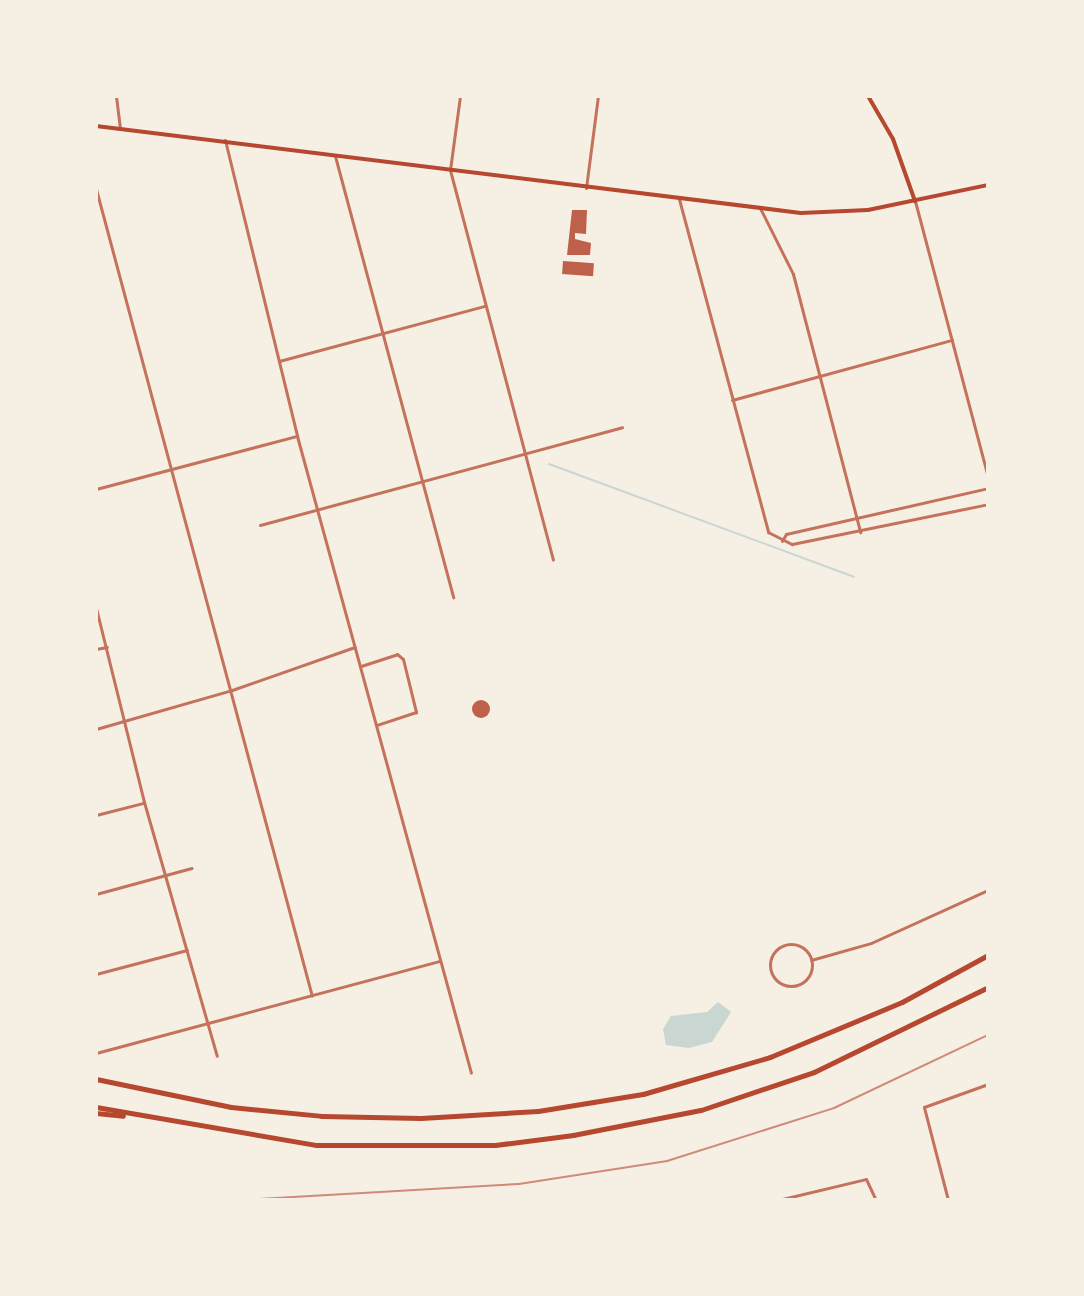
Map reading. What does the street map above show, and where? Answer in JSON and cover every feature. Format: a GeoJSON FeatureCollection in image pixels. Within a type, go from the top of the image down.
{"type":"FeatureCollection","features":[{"type":"Feature","properties":{"kind":"highway"},"geometry":{"type":"LineString","coordinates":[[96,1079],[231,1107],[322,1116],[421,1118],[538,1111],[643,1094],[770,1057],[902,1002],[988,955]]}},
{"type":"Feature","properties":{"kind":"highway"},"geometry":{"type":"LineString","coordinates":[[96,1110],[254,1138],[331,1145],[495,1145],[573,1135],[701,1110],[814,1072],[988,987]]}},
{"type":"Feature","properties":{"kind":"main road"},"geometry":{"type":"LineString","coordinates":[[868,96],[893,139],[915,201]]}},
{"type":"Feature","properties":{"kind":"main road"},"geometry":{"type":"LineString","coordinates":[[96,126],[760,208],[843,213],[988,185]]}},
{"type":"Feature","properties":{"kind":"street"},"geometry":{"type":"LineString","coordinates":[[116,96],[120,128]]}},
{"type":"Feature","properties":{"kind":"street"},"geometry":{"type":"LineString","coordinates":[[460,96],[450,170],[553,560]]}},
{"type":"Feature","properties":{"kind":"street"},"geometry":{"type":"LineString","coordinates":[[586,188],[598,96]]}},
{"type":"Feature","properties":{"kind":"street"},"geometry":{"type":"LineString","coordinates":[[225,140],[297,436],[320,509],[471,1073]]}},
{"type":"Feature","properties":{"kind":"street"},"geometry":{"type":"LineString","coordinates":[[335,155],[453,597]]}},
{"type":"Feature","properties":{"kind":"street"},"geometry":{"type":"LineString","coordinates":[[96,189],[312,996]]}},
{"type":"Feature","properties":{"kind":"street"},"geometry":{"type":"LineString","coordinates":[[679,199],[765,526],[782,541],[860,532],[988,504]]}},
{"type":"Feature","properties":{"kind":"street"},"geometry":{"type":"LineString","coordinates":[[915,201],[988,477]]}},
{"type":"Feature","properties":{"kind":"street"},"geometry":{"type":"LineString","coordinates":[[760,208],[792,271],[860,532]]}},
{"type":"Feature","properties":{"kind":"street"},"geometry":{"type":"LineString","coordinates":[[279,361],[485,306]]}},
{"type":"Feature","properties":{"kind":"street"},"geometry":{"type":"LineString","coordinates":[[732,400],[952,340]]}},
{"type":"Feature","properties":{"kind":"street"},"geometry":{"type":"LineString","coordinates":[[260,525],[622,427]]}},
{"type":"Feature","properties":{"kind":"street"},"geometry":{"type":"LineString","coordinates":[[96,489],[297,436]]}},
{"type":"Feature","properties":{"kind":"street"},"geometry":{"type":"LineString","coordinates":[[782,541],[786,534],[988,488]]}},
{"type":"Feature","properties":{"kind":"street"},"geometry":{"type":"LineString","coordinates":[[96,608],[144,802],[217,1056]]}},
{"type":"Feature","properties":{"kind":"street"},"geometry":{"type":"LineString","coordinates":[[96,649],[107,647]]}},
{"type":"Feature","properties":{"kind":"street"},"geometry":{"type":"LineString","coordinates":[[96,729],[232,690],[355,647]]}},
{"type":"Feature","properties":{"kind":"street"},"geometry":{"type":"LineString","coordinates":[[361,666],[397,654],[403,659],[416,712],[377,725]]}},
{"type":"Feature","properties":{"kind":"street"},"geometry":{"type":"LineString","coordinates":[[96,815],[144,802]]}},
{"type":"Feature","properties":{"kind":"street"},"geometry":{"type":"LineString","coordinates":[[96,894],[192,868]]}},
{"type":"Feature","properties":{"kind":"street"},"geometry":{"type":"LineString","coordinates":[[811,960],[871,943],[988,890]]}},
{"type":"Feature","properties":{"kind":"street"},"geometry":{"type":"LineString","coordinates":[[787,944],[800,946],[811,960],[809,977],[798,985],[781,984],[770,971],[773,953],[787,944]]}},
{"type":"Feature","properties":{"kind":"street"},"geometry":{"type":"LineString","coordinates":[[96,974],[187,950]]}},
{"type":"Feature","properties":{"kind":"street"},"geometry":{"type":"LineString","coordinates":[[96,1053],[441,961]]}},
{"type":"Feature","properties":{"kind":"street"},"geometry":{"type":"LineString","coordinates":[[948,1200],[924,1107],[988,1084]]}},
{"type":"Feature","properties":{"kind":"street"},"geometry":{"type":"LineString","coordinates":[[778,1200],[862,1179],[869,1180],[876,1200]]}},
{"type":"Feature","properties":{"kind":"shaded area"},"geometry":{"type":"Polygon","coordinates":[[[718,1002],[731,1012],[712,1042],[689,1048],[666,1045],[663,1029],[671,1016],[707,1012],[718,1002]]]}},
{"type":"Feature","properties":{"kind":"building"},"geometry":{"type":"Polygon","coordinates":[[[572,210],[587,210],[586,234],[575,233],[575,239],[591,243],[590,255],[567,255],[572,210]]]}},
{"type":"Feature","properties":{"kind":"building"},"geometry":{"type":"Polygon","coordinates":[[[563,261],[594,263],[593,276],[562,274],[563,261]]]}},
{"type":"Feature","properties":{"kind":"building"},"geometry":{"type":"Polygon","coordinates":[[[481,700],[490,709],[481,718],[472,709],[481,700]]]}},
{"type":"Feature","properties":{"kind":"waterway"},"geometry":{"type":"LineString","coordinates":[[549,464],[854,577]]}},
{"type":"Feature","properties":{"kind":"railway"},"geometry":{"type":"LineString","coordinates":[[241,1200],[519,1184],[667,1161],[834,1108],[988,1035]]}}]}
